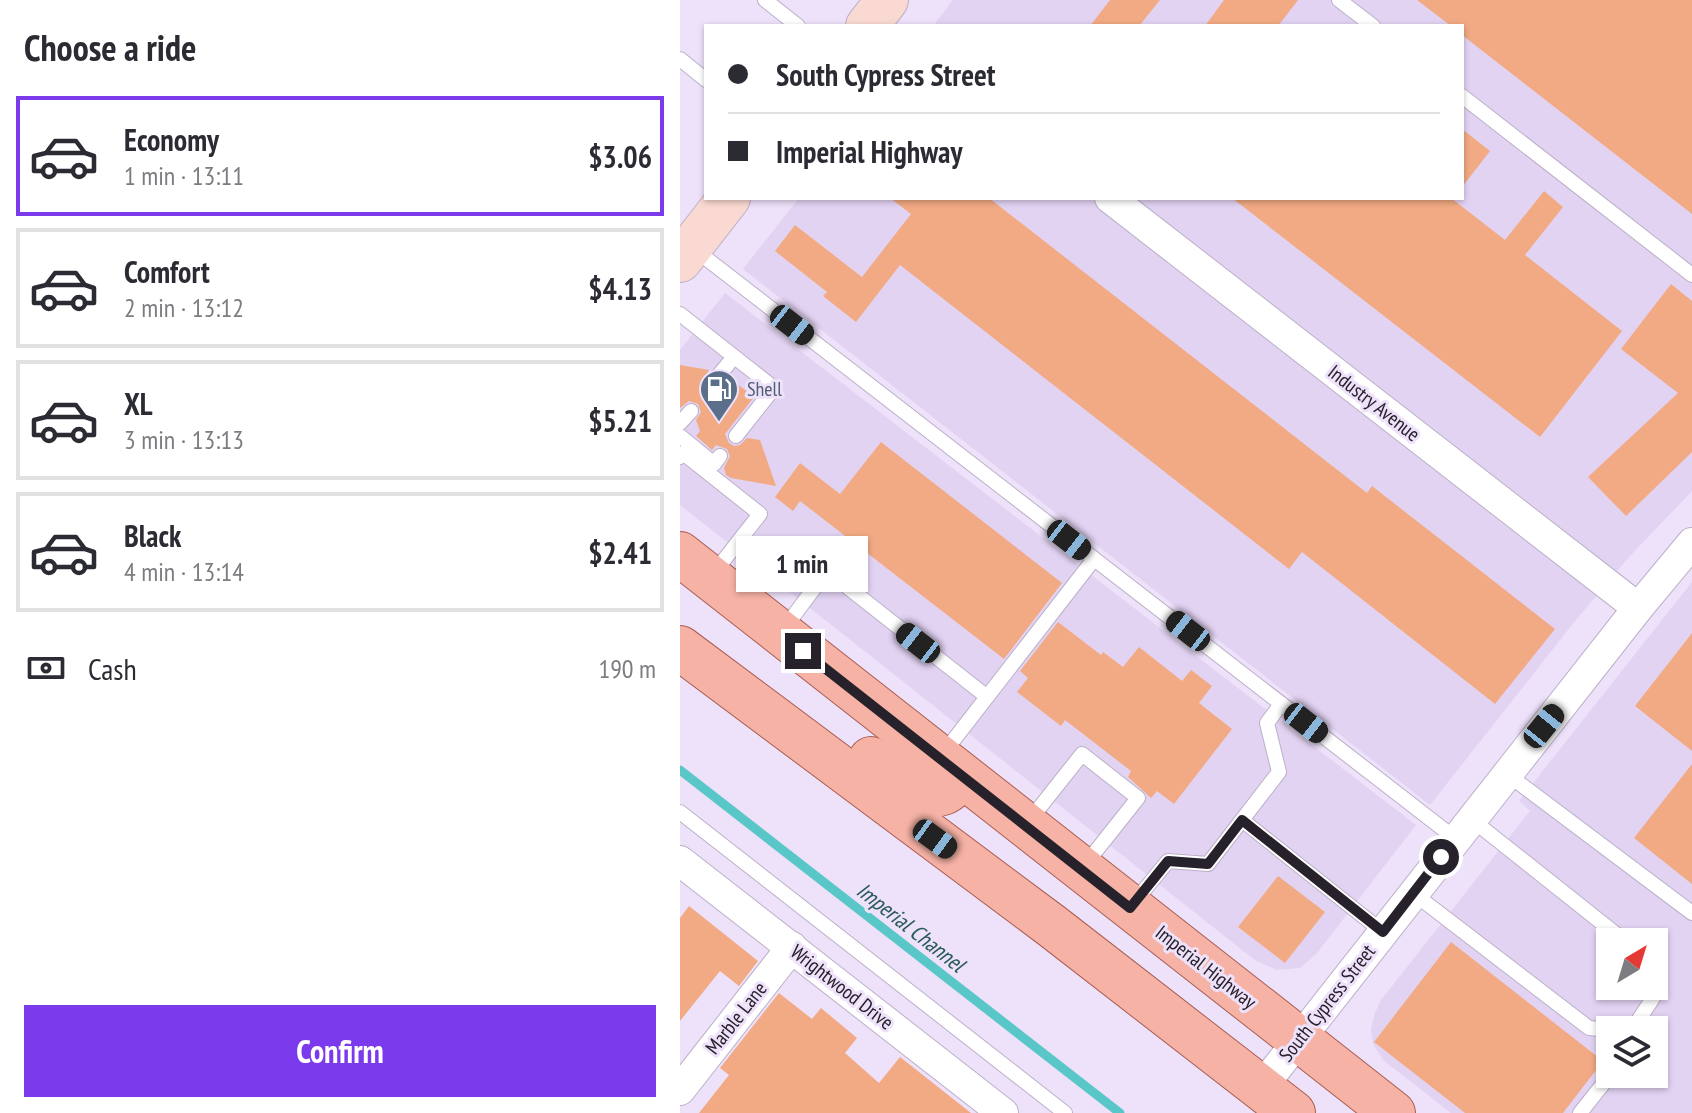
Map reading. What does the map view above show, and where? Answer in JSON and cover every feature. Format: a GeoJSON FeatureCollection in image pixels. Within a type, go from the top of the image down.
{"type":"FeatureCollection","features":[{"type":"Feature","properties":{"kind":"main road"},"geometry":{"type":"LineString","coordinates":[[685,254],[727,200]]}},
{"type":"Feature","properties":{"kind":"main road","name":"Imperial Highway"},"geometry":{"type":"LineString","coordinates":[[695,566],[1393,1113]]}},
{"type":"Feature","properties":{"kind":"main road"},"geometry":{"type":"LineString","coordinates":[[680,648],[1062,934],[1277,1101]]}},
{"type":"Feature","properties":{"kind":"main road"},"geometry":{"type":"LineString","coordinates":[[797,738],[812,727],[836,735],[926,793],[942,794],[951,768]]}},
{"type":"Feature","properties":{"kind":"street","name":"Industry Avenue"},"geometry":{"type":"LineString","coordinates":[[1113,200],[1638,608]]}},
{"type":"Feature","properties":{"kind":"street","name":"South Cypress Street"},"geometry":{"type":"LineString","coordinates":[[1277,1101],[1299,1040],[1692,543]]}},
{"type":"Feature","properties":{"kind":"street","name":"Wrightwood Drive"},"geometry":{"type":"LineString","coordinates":[[680,861],[1003,1113]]}},
{"type":"Feature","properties":{"kind":"street","name":"Marble Lane"},"geometry":{"type":"LineString","coordinates":[[680,1090],[792,947]]}},
{"type":"Feature","properties":{"kind":"lane"},"geometry":{"type":"LineString","coordinates":[[765,0],[795,24]]}},
{"type":"Feature","properties":{"kind":"lane"},"geometry":{"type":"LineString","coordinates":[[1339,0],[1370,24]]}},
{"type":"Feature","properties":{"kind":"lane"},"geometry":{"type":"LineString","coordinates":[[680,59],[704,78]]}},
{"type":"Feature","properties":{"kind":"lane"},"geometry":{"type":"LineString","coordinates":[[1464,98],[1692,275]]}},
{"type":"Feature","properties":{"kind":"lane"},"geometry":{"type":"LineString","coordinates":[[685,254],[1094,559],[1281,704],[1606,928]]}},
{"type":"Feature","properties":{"kind":"lane"},"geometry":{"type":"LineString","coordinates":[[680,314],[774,388],[736,436]]}},
{"type":"Feature","properties":{"kind":"lane"},"geometry":{"type":"LineString","coordinates":[[713,382],[734,357]]}},
{"type":"Feature","properties":{"kind":"lane"},"geometry":{"type":"LineString","coordinates":[[680,423],[691,411]]}},
{"type":"Feature","properties":{"kind":"lane"},"geometry":{"type":"LineString","coordinates":[[683,448],[714,464],[760,514],[695,566]]}},
{"type":"Feature","properties":{"kind":"lane"},"geometry":{"type":"LineString","coordinates":[[951,768],[986,696],[1094,559]]}},
{"type":"Feature","properties":{"kind":"lane"},"geometry":{"type":"LineString","coordinates":[[780,633],[827,571],[986,696]]}},
{"type":"Feature","properties":{"kind":"lane"},"geometry":{"type":"LineString","coordinates":[[1130,908],[1168,861],[1208,864],[1279,772],[1267,723],[1281,704]]}},
{"type":"Feature","properties":{"kind":"lane"},"geometry":{"type":"LineString","coordinates":[[1025,826],[1082,754],[1138,798],[1081,870]]}},
{"type":"Feature","properties":{"kind":"lane"},"geometry":{"type":"LineString","coordinates":[[1507,774],[1692,913]]}},
{"type":"Feature","properties":{"kind":"lane"},"geometry":{"type":"LineString","coordinates":[[680,812],[1065,1113]]}},
{"type":"Feature","properties":{"kind":"lane"},"geometry":{"type":"LineString","coordinates":[[1242,820],[1383,932]]}},
{"type":"Feature","properties":{"kind":"lane"},"geometry":{"type":"LineString","coordinates":[[1413,893],[1589,1028],[1596,1029]]}},
{"type":"Feature","properties":{"kind":"lane"},"geometry":{"type":"LineString","coordinates":[[1580,1113],[1600,1088]]}},
{"type":"Feature","properties":{"kind":"shaded area"},"geometry":{"type":"Polygon","coordinates":[[[953,0],[1692,0],[1692,491],[1629,557],[1571,626],[1430,805],[743,269],[797,200],[1464,200],[1464,24],[935,24],[953,0]]]}},
{"type":"Feature","properties":{"kind":"shaded area"},"geometry":{"type":"Polygon","coordinates":[[[725,293],[1416,825],[1317,953],[1300,968],[1277,970],[1256,961],[680,505],[680,350],[725,293]]]}},
{"type":"Feature","properties":{"kind":"shaded area"},"geometry":{"type":"Polygon","coordinates":[[[1692,582],[1692,1113],[1451,1113],[1383,1060],[1373,1044],[1371,1029],[1381,1000],[1530,811],[1519,801],[1692,582]]]}},
{"type":"Feature","properties":{"kind":"building"},"geometry":{"type":"Polygon","coordinates":[[[1110,0],[1160,0],[1141,24],[1092,24],[1110,0]]]}},
{"type":"Feature","properties":{"kind":"building"},"geometry":{"type":"Polygon","coordinates":[[[1224,0],[1298,0],[1280,24],[1206,24],[1224,0]]]}},
{"type":"Feature","properties":{"kind":"building"},"geometry":{"type":"Polygon","coordinates":[[[1417,0],[1692,0],[1692,214],[1464,37],[1464,24],[1448,24],[1417,0]]]}},
{"type":"Feature","properties":{"kind":"building"},"geometry":{"type":"Polygon","coordinates":[[[1464,131],[1490,151],[1464,184],[1464,131]]]}},
{"type":"Feature","properties":{"kind":"building"},"geometry":{"type":"Polygon","coordinates":[[[1544,191],[1563,207],[1525,255],[1622,331],[1540,437],[1235,200],[1454,200],[1505,240],[1544,191]]]}},
{"type":"Feature","properties":{"kind":"building"},"geometry":{"type":"Polygon","coordinates":[[[893,200],[992,200],[1367,493],[1372,486],[1555,629],[1495,704],[1302,552],[1289,569],[900,265],[856,322],[823,296],[827,292],[775,251],[795,225],[862,277],[911,214],[893,200]]]}},
{"type":"Feature","properties":{"kind":"building"},"geometry":{"type":"Polygon","coordinates":[[[1671,284],[1692,301],[1692,452],[1626,516],[1588,477],[1678,393],[1621,349],[1671,284]]]}},
{"type":"Feature","properties":{"kind":"building","name":"Shell"},"geometry":{"type":"Polygon","coordinates":[[[680,365],[709,370],[703,380],[704,386],[711,392],[717,391],[721,403],[736,383],[754,397],[725,434],[734,446],[747,438],[760,440],[776,486],[726,475],[724,468],[730,456],[727,449],[716,445],[712,450],[696,436],[700,431],[696,420],[701,412],[698,404],[689,401],[680,408],[680,365]]]}},
{"type":"Feature","properties":{"kind":"building"},"geometry":{"type":"Polygon","coordinates":[[[881,442],[1062,583],[1004,659],[800,501],[793,511],[775,497],[800,463],[840,494],[881,442]]]}},
{"type":"Feature","properties":{"kind":"building"},"geometry":{"type":"Polygon","coordinates":[[[1058,622],[1101,655],[1103,652],[1123,667],[1139,647],[1182,681],[1191,670],[1212,686],[1199,703],[1232,729],[1174,804],[1157,791],[1151,798],[1128,777],[1131,771],[1065,720],[1061,726],[1017,692],[1028,678],[1020,671],[1058,622]]]}},
{"type":"Feature","properties":{"kind":"building"},"geometry":{"type":"Polygon","coordinates":[[[1692,633],[1692,751],[1635,706],[1692,633]]]}},
{"type":"Feature","properties":{"kind":"building"},"geometry":{"type":"Polygon","coordinates":[[[1692,764],[1692,884],[1634,838],[1692,764]]]}},
{"type":"Feature","properties":{"kind":"building"},"geometry":{"type":"Polygon","coordinates":[[[1278,876],[1325,912],[1285,963],[1238,927],[1278,876]]]}},
{"type":"Feature","properties":{"kind":"building"},"geometry":{"type":"Polygon","coordinates":[[[689,906],[758,961],[739,986],[720,971],[680,1021],[680,918],[689,906]]]}},
{"type":"Feature","properties":{"kind":"building"},"geometry":{"type":"Polygon","coordinates":[[[1451,942],[1596,1056],[1596,1070],[1563,1113],[1465,1113],[1374,1042],[1451,942]]]}},
{"type":"Feature","properties":{"kind":"building"},"geometry":{"type":"Polygon","coordinates":[[[779,993],[812,1019],[821,1008],[857,1038],[845,1053],[879,1083],[900,1057],[971,1113],[699,1113],[729,1075],[720,1068],[779,993]]]}},
{"type":"Feature","properties":{"kind":"waterway","name":"Imperial Channel"},"geometry":{"type":"LineString","coordinates":[[680,770],[1120,1113]]}},
{"type":"Feature","properties":{"kind":"place","name":"Shell"},"geometry":{"type":"Point","coordinates":[719,423]}},
{"type":"Feature","properties":{"kind":"route"},"geometry":{"type":"LineString","coordinates":[[803,651],[1130,908],[1168,861],[1208,864],[1242,820],[1383,932],[1441,857]]}}]}
